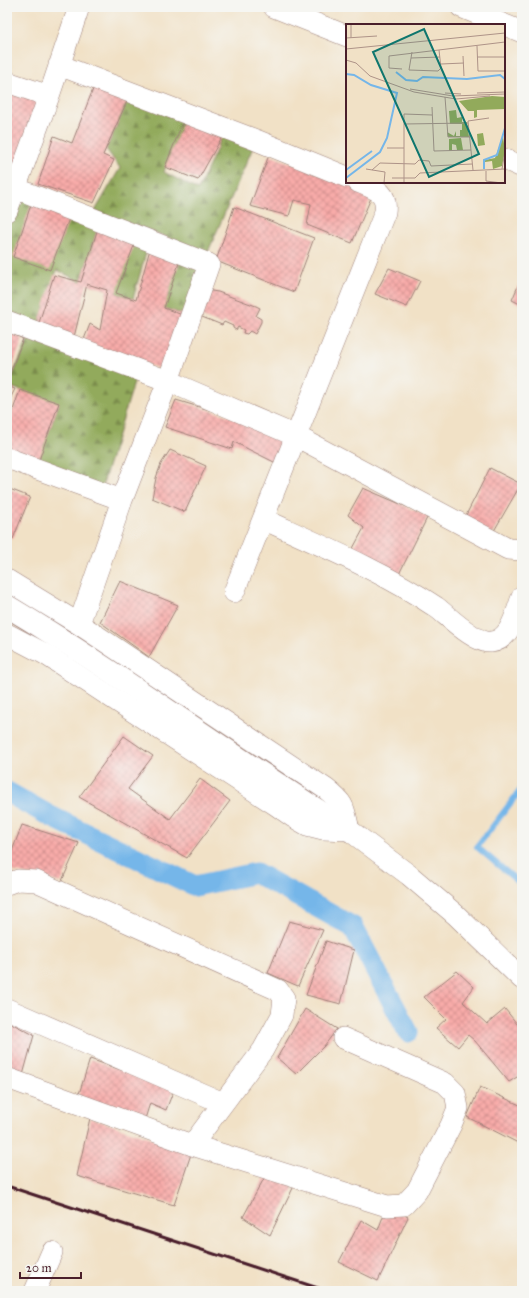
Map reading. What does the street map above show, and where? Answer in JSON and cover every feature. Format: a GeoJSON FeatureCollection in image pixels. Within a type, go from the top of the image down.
{"type":"FeatureCollection","features":[{"type":"Feature","properties":{"kind":"highway"},"geometry":{"type":"LineString","coordinates":[[7,606],[64,640],[211,740],[349,830]]}},
{"type":"Feature","properties":{"kind":"street"},"geometry":{"type":"LineString","coordinates":[[7,211],[49,96],[79,7]]}},
{"type":"Feature","properties":{"kind":"street"},"geometry":{"type":"LineString","coordinates":[[274,7],[346,36]]}},
{"type":"Feature","properties":{"kind":"street"},"geometry":{"type":"LineString","coordinates":[[461,7],[502,24]]}},
{"type":"Feature","properties":{"kind":"street"},"geometry":{"type":"LineString","coordinates":[[505,25],[522,32]]}},
{"type":"Feature","properties":{"kind":"street"},"geometry":{"type":"LineString","coordinates":[[59,65],[256,140],[346,177]]}},
{"type":"Feature","properties":{"kind":"street"},"geometry":{"type":"LineString","coordinates":[[7,82],[49,96]]}},
{"type":"Feature","properties":{"kind":"street"},"geometry":{"type":"LineString","coordinates":[[505,159],[522,167]]}},
{"type":"Feature","properties":{"kind":"street"},"geometry":{"type":"LineString","coordinates":[[234,592],[385,212],[386,203],[382,194],[376,189],[361,183]]}},
{"type":"Feature","properties":{"kind":"street"},"geometry":{"type":"LineString","coordinates":[[15,188],[209,264],[168,381],[122,500],[79,624]]}},
{"type":"Feature","properties":{"kind":"street"},"geometry":{"type":"LineString","coordinates":[[7,320],[168,381],[296,436],[508,549],[522,550]]}},
{"type":"Feature","properties":{"kind":"street"},"geometry":{"type":"LineString","coordinates":[[7,458],[122,500]]}},
{"type":"Feature","properties":{"kind":"street"},"geometry":{"type":"LineString","coordinates":[[263,519],[383,575],[437,608],[478,639],[491,642],[501,638],[508,631],[522,597]]}},
{"type":"Feature","properties":{"kind":"street"},"geometry":{"type":"LineString","coordinates":[[7,580],[79,624],[326,789],[339,799],[344,808],[349,830]]}},
{"type":"Feature","properties":{"kind":"street"},"geometry":{"type":"LineString","coordinates":[[7,634],[45,654],[264,796],[293,817],[307,825],[323,829],[349,830],[409,875],[456,915],[522,979]]}},
{"type":"Feature","properties":{"kind":"street"},"geometry":{"type":"LineString","coordinates":[[7,884],[18,880],[36,881],[278,990],[284,998],[282,1015],[263,1050],[192,1145]]}},
{"type":"Feature","properties":{"kind":"street"},"geometry":{"type":"LineString","coordinates":[[7,1008],[223,1103]]}},
{"type":"Feature","properties":{"kind":"street"},"geometry":{"type":"LineString","coordinates":[[7,1078],[192,1145],[387,1206],[404,1205],[417,1191],[451,1125],[458,1108],[455,1094],[445,1083],[343,1038]]}},
{"type":"Feature","properties":{"kind":"street"},"geometry":{"type":"LineString","coordinates":[[35,1291],[52,1252]]}},
{"type":"Feature","properties":{"kind":"green space"},"geometry":{"type":"Polygon","coordinates":[[[129,97],[184,119],[164,172],[198,190],[222,137],[254,145],[208,252],[95,211],[120,168],[106,149],[129,97]]]}},
{"type":"Feature","properties":{"kind":"green space"},"geometry":{"type":"Polygon","coordinates":[[[19,189],[209,264],[191,317],[164,308],[148,246],[133,299],[116,293],[98,228],[81,282],[57,270],[38,326],[7,316],[7,224],[19,189]]]}},
{"type":"Feature","properties":{"kind":"green space"},"geometry":{"type":"Polygon","coordinates":[[[28,340],[138,370],[100,493],[35,468],[59,404],[8,386],[28,340]]]}},
{"type":"Feature","properties":{"kind":"building"},"geometry":{"type":"Polygon","coordinates":[[[97,79],[129,97],[103,155],[114,160],[94,203],[38,184],[54,136],[72,143],[97,79]]]}},
{"type":"Feature","properties":{"kind":"building"},"geometry":{"type":"Polygon","coordinates":[[[7,87],[40,99],[7,209],[7,87]]]}},
{"type":"Feature","properties":{"kind":"building"},"geometry":{"type":"Polygon","coordinates":[[[184,119],[222,137],[198,180],[165,167],[184,119]]]}},
{"type":"Feature","properties":{"kind":"building"},"geometry":{"type":"Polygon","coordinates":[[[269,155],[373,193],[352,243],[307,225],[311,204],[294,200],[289,216],[250,206],[269,155]]]}},
{"type":"Feature","properties":{"kind":"building"},"geometry":{"type":"Polygon","coordinates":[[[33,199],[70,216],[50,270],[13,257],[33,199]]]}},
{"type":"Feature","properties":{"kind":"building"},"geometry":{"type":"Polygon","coordinates":[[[234,207],[314,238],[294,292],[216,261],[234,207]]]}},
{"type":"Feature","properties":{"kind":"building"},"geometry":{"type":"Polygon","coordinates":[[[98,228],[135,243],[116,293],[136,300],[150,249],[180,260],[164,308],[185,316],[172,373],[83,342],[90,324],[100,330],[107,290],[87,284],[74,337],[38,326],[54,275],[81,282],[98,228]]]}},
{"type":"Feature","properties":{"kind":"building"},"geometry":{"type":"Polygon","coordinates":[[[389,268],[420,281],[407,307],[375,294],[389,268]]]}},
{"type":"Feature","properties":{"kind":"building"},"geometry":{"type":"Polygon","coordinates":[[[521,279],[522,280],[522,305],[512,300],[521,279]]]}},
{"type":"Feature","properties":{"kind":"building"},"geometry":{"type":"Polygon","coordinates":[[[205,290],[218,292],[260,308],[256,316],[261,319],[261,322],[255,334],[250,331],[247,334],[243,333],[244,330],[238,327],[236,330],[233,326],[224,322],[222,325],[197,315],[205,290]]]}},
{"type":"Feature","properties":{"kind":"building"},"geometry":{"type":"Polygon","coordinates":[[[7,331],[23,339],[7,381],[7,331]]]}},
{"type":"Feature","properties":{"kind":"building"},"geometry":{"type":"Polygon","coordinates":[[[7,386],[15,389],[7,405],[7,386]]]}},
{"type":"Feature","properties":{"kind":"building"},"geometry":{"type":"Polygon","coordinates":[[[20,390],[59,403],[39,460],[7,450],[7,427],[20,390]]]}},
{"type":"Feature","properties":{"kind":"building"},"geometry":{"type":"Polygon","coordinates":[[[176,400],[239,419],[294,443],[280,465],[234,442],[232,449],[165,427],[176,400]]]}},
{"type":"Feature","properties":{"kind":"building"},"geometry":{"type":"Polygon","coordinates":[[[170,450],[206,466],[185,512],[152,498],[156,478],[161,464],[170,450]]]}},
{"type":"Feature","properties":{"kind":"building"},"geometry":{"type":"Polygon","coordinates":[[[490,468],[521,484],[491,536],[463,521],[490,468]]]}},
{"type":"Feature","properties":{"kind":"building"},"geometry":{"type":"Polygon","coordinates":[[[7,488],[30,497],[13,539],[7,536],[7,488]]]}},
{"type":"Feature","properties":{"kind":"building"},"geometry":{"type":"Polygon","coordinates":[[[363,488],[428,516],[398,576],[351,552],[364,528],[348,515],[363,488]]]}},
{"type":"Feature","properties":{"kind":"building"},"geometry":{"type":"Polygon","coordinates":[[[120,581],[178,605],[149,657],[100,622],[120,581]]]}},
{"type":"Feature","properties":{"kind":"building"},"geometry":{"type":"Polygon","coordinates":[[[124,736],[153,756],[128,789],[170,819],[200,779],[230,801],[187,858],[79,797],[124,736]]]}},
{"type":"Feature","properties":{"kind":"building"},"geometry":{"type":"Polygon","coordinates":[[[22,825],[79,843],[61,883],[7,870],[7,864],[22,825]]]}},
{"type":"Feature","properties":{"kind":"building"},"geometry":{"type":"Polygon","coordinates":[[[289,921],[323,930],[298,986],[268,973],[289,921]]]}},
{"type":"Feature","properties":{"kind":"building"},"geometry":{"type":"Polygon","coordinates":[[[326,941],[354,950],[341,1004],[306,995],[326,941]]]}},
{"type":"Feature","properties":{"kind":"building"},"geometry":{"type":"Polygon","coordinates":[[[457,971],[474,987],[463,1002],[487,1024],[505,1009],[522,1030],[522,1074],[509,1082],[475,1041],[468,1035],[458,1047],[436,1028],[446,1019],[424,997],[457,971]]]}},
{"type":"Feature","properties":{"kind":"building"},"geometry":{"type":"Polygon","coordinates":[[[305,1009],[337,1029],[324,1046],[296,1074],[277,1058],[305,1009]]]}},
{"type":"Feature","properties":{"kind":"building"},"geometry":{"type":"Polygon","coordinates":[[[7,1021],[34,1035],[23,1075],[7,1071],[7,1021]]]}},
{"type":"Feature","properties":{"kind":"building"},"geometry":{"type":"Polygon","coordinates":[[[90,1059],[174,1089],[166,1110],[150,1103],[145,1119],[78,1097],[90,1059]]]}},
{"type":"Feature","properties":{"kind":"building"},"geometry":{"type":"Polygon","coordinates":[[[480,1087],[522,1106],[522,1145],[467,1117],[480,1087]]]}},
{"type":"Feature","properties":{"kind":"building"},"geometry":{"type":"Polygon","coordinates":[[[90,1118],[192,1151],[174,1205],[77,1176],[90,1118]]]}},
{"type":"Feature","properties":{"kind":"building"},"geometry":{"type":"Polygon","coordinates":[[[267,1173],[294,1186],[270,1235],[243,1217],[267,1173]]]}},
{"type":"Feature","properties":{"kind":"building"},"geometry":{"type":"Polygon","coordinates":[[[387,1206],[408,1217],[378,1281],[339,1262],[361,1220],[378,1230],[387,1206]]]}},
{"type":"Feature","properties":{"kind":"waterway"},"geometry":{"type":"LineString","coordinates":[[522,788],[477,847],[522,885]]}},
{"type":"Feature","properties":{"kind":"waterway"},"geometry":{"type":"LineString","coordinates":[[7,792],[50,816],[195,886],[256,873],[353,927],[408,1032]]}},
{"type":"Feature","properties":{"kind":"railway"},"geometry":{"type":"LineString","coordinates":[[7,1186],[327,1291]]}}]}
